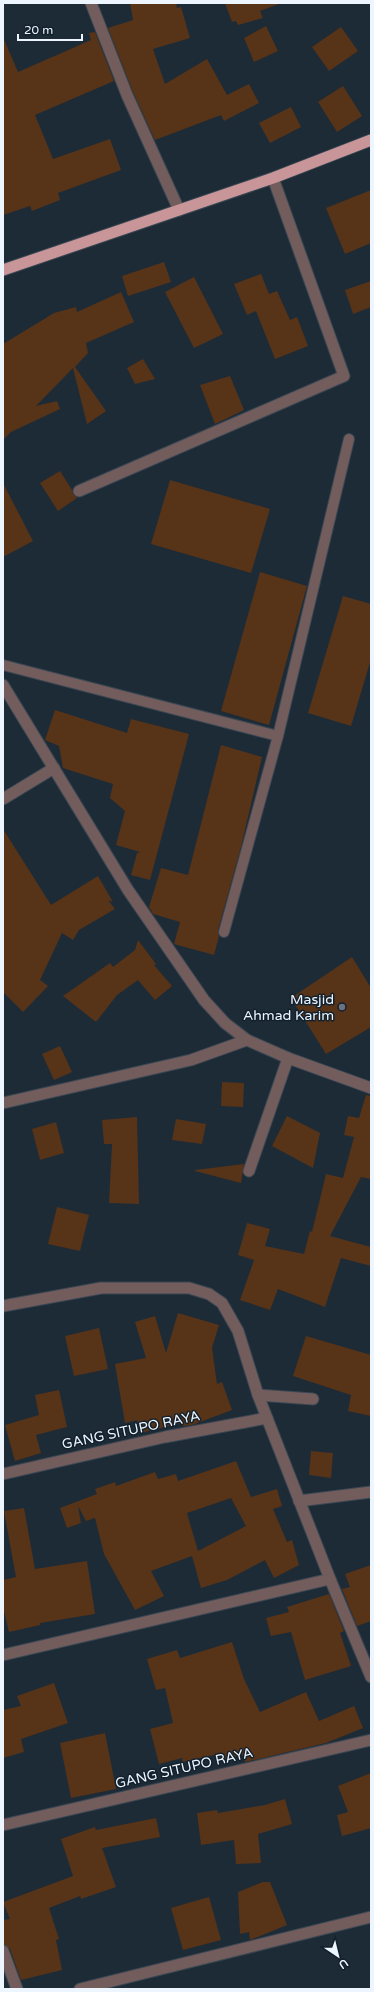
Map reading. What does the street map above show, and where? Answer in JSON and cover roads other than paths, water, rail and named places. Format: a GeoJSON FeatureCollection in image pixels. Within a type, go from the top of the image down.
{"type":"FeatureCollection","features":[{"type":"Feature","properties":{"kind":"highway"},"geometry":{"type":"LineString","coordinates":[[3,270],[273,178],[371,140]]}},
{"type":"Feature","properties":{"kind":"street"},"geometry":{"type":"LineString","coordinates":[[91,3],[127,95],[179,210]]}},
{"type":"Feature","properties":{"kind":"street"},"geometry":{"type":"LineString","coordinates":[[79,491],[344,376],[273,178]]}},
{"type":"Feature","properties":{"kind":"street"},"geometry":{"type":"LineString","coordinates":[[3,685],[128,890],[204,1000],[225,1023],[247,1040],[288,1058],[371,1088]]}},
{"type":"Feature","properties":{"kind":"street"},"geometry":{"type":"LineString","coordinates":[[3,799],[54,768]]}},
{"type":"Feature","properties":{"kind":"street"},"geometry":{"type":"LineString","coordinates":[[3,1103],[191,1060],[247,1040]]}},
{"type":"Feature","properties":{"kind":"street"},"geometry":{"type":"LineString","coordinates":[[249,1171],[288,1058]]}},
{"type":"Feature","properties":{"kind":"street"},"geometry":{"type":"LineString","coordinates":[[3,1306],[101,1288],[188,1288],[209,1294],[222,1303],[238,1331],[258,1395],[330,1579],[371,1677]]}},
{"type":"Feature","properties":{"kind":"street"},"geometry":{"type":"LineString","coordinates":[[258,1395],[313,1399]]}},
{"type":"Feature","properties":{"kind":"street","name":"GANG SITUPO RAYA"},"geometry":{"type":"LineString","coordinates":[[3,1474],[165,1437],[267,1418]]}},
{"type":"Feature","properties":{"kind":"street"},"geometry":{"type":"LineString","coordinates":[[299,1500],[371,1492]]}},
{"type":"Feature","properties":{"kind":"street"},"geometry":{"type":"LineString","coordinates":[[3,1655],[330,1579]]}},
{"type":"Feature","properties":{"kind":"street","name":"GANG SITUPO RAYA"},"geometry":{"type":"LineString","coordinates":[[3,1825],[371,1740]]}},
{"type":"Feature","properties":{"kind":"street"},"geometry":{"type":"LineString","coordinates":[[80,1989],[371,1917]]}},
{"type":"Feature","properties":{"kind":"street"},"geometry":{"type":"LineString","coordinates":[[3,1951],[17,1989]]}},
{"type":"Feature","properties":{"kind":"lane"},"geometry":{"type":"LineString","coordinates":[[224,932],[278,736],[349,439]]}},
{"type":"Feature","properties":{"kind":"lane"},"geometry":{"type":"LineString","coordinates":[[3,665],[278,736]]}},
{"type":"Feature","properties":{"kind":"place","name":"Masjid Ahmad Karim"},"geometry":{"type":"Point","coordinates":[342,1007]}}]}
